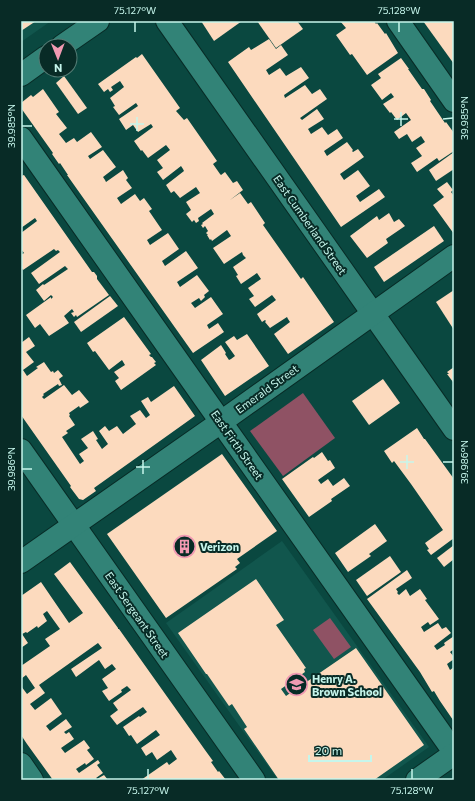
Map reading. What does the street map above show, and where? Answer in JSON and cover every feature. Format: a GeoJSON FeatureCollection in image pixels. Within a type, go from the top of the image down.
{"type":"FeatureCollection","features":[{"type":"Feature","properties":{"kind":"street"},"geometry":{"type":"LineString","coordinates":[[74,38],[98,21]]}},
{"type":"Feature","properties":{"kind":"street","name":"East Cumberland Street"},"geometry":{"type":"LineString","coordinates":[[167,21],[454,429]]}},
{"type":"Feature","properties":{"kind":"street"},"geometry":{"type":"LineString","coordinates":[[398,21],[454,101]]}},
{"type":"Feature","properties":{"kind":"street"},"geometry":{"type":"LineString","coordinates":[[21,75],[38,63]]}},
{"type":"Feature","properties":{"kind":"street","name":"East Firth Street"},"geometry":{"type":"LineString","coordinates":[[21,138],[454,753]]}},
{"type":"Feature","properties":{"kind":"street","name":"Emerald Street"},"geometry":{"type":"LineString","coordinates":[[21,562],[454,256]]}},
{"type":"Feature","properties":{"kind":"street","name":"East Sergeant Street"},"geometry":{"type":"LineString","coordinates":[[21,450],[254,780]]}},
{"type":"Feature","properties":{"kind":"street"},"geometry":{"type":"LineString","coordinates":[[416,780],[454,753]]}},
{"type":"Feature","properties":{"kind":"street"},"geometry":{"type":"LineString","coordinates":[[21,764],[32,780]]}},
{"type":"Feature","properties":{"kind":"shaded area"},"geometry":{"type":"Polygon","coordinates":[[[21,21],[51,21],[21,42],[21,21]]]}},
{"type":"Feature","properties":{"kind":"shaded area"},"geometry":{"type":"Polygon","coordinates":[[[303,393],[335,438],[283,476],[250,431],[303,393]]]}},
{"type":"Feature","properties":{"kind":"shaded area","name":"Henry A. Brown School"},"geometry":{"type":"Polygon","coordinates":[[[282,541],[429,747],[382,780],[278,780],[166,623],[282,541]]]}},
{"type":"Feature","properties":{"kind":"shaded area"},"geometry":{"type":"Polygon","coordinates":[[[330,618],[351,647],[334,659],[313,630],[330,618]]]}},
{"type":"Feature","properties":{"kind":"building"},"geometry":{"type":"Polygon","coordinates":[[[21,21],[36,21],[21,31],[21,21]]]}},
{"type":"Feature","properties":{"kind":"building"},"geometry":{"type":"Polygon","coordinates":[[[201,21],[242,21],[214,41],[201,21]]]}},
{"type":"Feature","properties":{"kind":"building"},"geometry":{"type":"Polygon","coordinates":[[[257,21],[297,21],[303,29],[276,48],[257,21]]]}},
{"type":"Feature","properties":{"kind":"building"},"geometry":{"type":"Polygon","coordinates":[[[340,21],[374,21],[385,34],[386,33],[398,53],[367,75],[336,35],[346,28],[340,21]]]}},
{"type":"Feature","properties":{"kind":"building"},"geometry":{"type":"Polygon","coordinates":[[[423,21],[454,21],[454,64],[423,21]]]}},
{"type":"Feature","properties":{"kind":"building"},"geometry":{"type":"Polygon","coordinates":[[[269,39],[276,49],[281,45],[288,55],[266,70],[269,75],[280,68],[286,76],[301,67],[309,78],[284,95],[285,98],[305,85],[312,94],[320,89],[327,99],[300,118],[302,120],[317,109],[324,119],[308,129],[311,134],[322,127],[328,135],[337,129],[343,138],[324,151],[327,156],[347,142],[353,152],[358,149],[364,157],[340,174],[344,180],[358,170],[370,186],[356,196],[360,202],[379,189],[385,197],[341,227],[228,62],[249,47],[251,50],[269,39]]]}},
{"type":"Feature","properties":{"kind":"building"},"geometry":{"type":"Polygon","coordinates":[[[142,54],[180,108],[176,111],[184,120],[187,118],[217,161],[213,164],[220,174],[221,175],[225,172],[233,183],[237,181],[243,190],[230,200],[240,193],[248,204],[251,202],[265,223],[263,225],[301,279],[303,277],[334,322],[288,354],[274,334],[290,322],[287,317],[270,328],[265,322],[266,321],[265,320],[262,322],[257,314],[276,300],[272,295],[255,307],[249,299],[254,296],[248,288],[261,279],[257,273],[241,284],[233,267],[246,258],[242,252],[224,264],[213,248],[231,236],[227,230],[212,241],[211,239],[210,240],[206,233],[208,231],[205,226],[203,228],[201,225],[214,214],[211,209],[198,218],[199,221],[196,223],[194,220],[192,222],[186,214],[191,210],[186,202],[200,193],[196,187],[180,198],[174,191],[171,193],[166,185],[184,171],[181,166],[163,180],[157,172],[163,168],[157,160],[170,150],[166,145],[148,158],[134,141],[153,127],[151,124],[138,132],[133,125],[126,130],[119,119],[138,106],[136,103],[119,115],[113,107],[115,106],[110,98],[124,87],[120,81],[111,87],[113,90],[110,92],[108,89],[104,92],[98,84],[142,54]]]}},
{"type":"Feature","properties":{"kind":"building"},"geometry":{"type":"Polygon","coordinates":[[[401,58],[422,89],[424,89],[431,100],[430,101],[445,123],[446,122],[454,133],[454,151],[439,161],[437,158],[417,172],[411,163],[422,156],[416,148],[425,142],[421,136],[412,142],[407,134],[399,139],[394,132],[411,120],[406,113],[397,120],[383,104],[394,97],[391,93],[382,100],[371,85],[381,78],[378,74],[401,58]]]}},
{"type":"Feature","properties":{"kind":"building"},"geometry":{"type":"Polygon","coordinates":[[[62,78],[65,78],[87,108],[78,114],[56,83],[62,78]]]}},
{"type":"Feature","properties":{"kind":"building"},"geometry":{"type":"Polygon","coordinates":[[[43,89],[59,112],[56,114],[67,128],[59,134],[66,143],[74,138],[77,142],[91,132],[102,147],[88,156],[90,159],[103,150],[116,167],[103,177],[106,182],[123,170],[128,178],[126,180],[132,188],[117,198],[121,204],[135,194],[140,201],[144,198],[152,209],[149,211],[162,230],[147,240],[150,245],[168,233],[179,249],[162,261],[165,266],[186,251],[198,268],[177,282],[180,287],[197,275],[209,291],[204,295],[205,297],[201,301],[199,298],[191,303],[195,308],[211,297],[223,314],[207,325],[209,329],[218,323],[224,332],[193,353],[21,108],[21,103],[31,95],[33,97],[43,89]]]}},
{"type":"Feature","properties":{"kind":"building"},"geometry":{"type":"Polygon","coordinates":[[[454,152],[454,169],[436,181],[429,170],[454,152]]]}},
{"type":"Feature","properties":{"kind":"building"},"geometry":{"type":"Polygon","coordinates":[[[24,175],[109,295],[77,317],[76,315],[74,317],[71,313],[74,312],[72,309],[64,316],[69,323],[49,336],[40,324],[35,328],[26,315],[53,297],[51,295],[44,301],[36,290],[68,269],[65,266],[39,284],[31,273],[60,252],[54,249],[23,270],[21,267],[21,255],[24,253],[21,249],[21,233],[37,221],[35,218],[21,228],[21,176],[24,175]]]}},
{"type":"Feature","properties":{"kind":"building"},"geometry":{"type":"Polygon","coordinates":[[[447,182],[453,190],[451,192],[454,196],[454,234],[433,205],[444,197],[437,189],[447,182]]]}},
{"type":"Feature","properties":{"kind":"building"},"geometry":{"type":"Polygon","coordinates":[[[389,213],[394,222],[399,219],[405,226],[386,239],[388,243],[367,258],[350,236],[377,216],[379,220],[389,213]]]}},
{"type":"Feature","properties":{"kind":"building"},"geometry":{"type":"Polygon","coordinates":[[[434,226],[444,241],[384,282],[374,267],[434,226]]]}},
{"type":"Feature","properties":{"kind":"building"},"geometry":{"type":"Polygon","coordinates":[[[454,290],[454,330],[436,302],[454,290]]]}},
{"type":"Feature","properties":{"kind":"building"},"geometry":{"type":"Polygon","coordinates":[[[110,296],[118,306],[81,332],[74,322],[110,296]]]}},
{"type":"Feature","properties":{"kind":"building"},"geometry":{"type":"Polygon","coordinates":[[[124,317],[151,354],[149,355],[156,362],[154,363],[156,365],[121,390],[115,381],[119,378],[114,372],[125,365],[122,360],[109,370],[87,343],[124,317]]]}},
{"type":"Feature","properties":{"kind":"building"},"geometry":{"type":"Polygon","coordinates":[[[247,334],[269,366],[225,396],[201,360],[221,345],[229,360],[231,359],[235,356],[225,342],[234,336],[237,340],[247,334]]]}},
{"type":"Feature","properties":{"kind":"building"},"geometry":{"type":"Polygon","coordinates":[[[29,337],[35,346],[26,352],[34,362],[23,370],[27,376],[38,368],[36,367],[44,362],[51,372],[53,371],[54,373],[58,370],[63,376],[59,379],[62,385],[59,386],[58,384],[43,394],[44,395],[42,397],[44,399],[64,385],[72,395],[79,390],[89,402],[80,408],[79,406],[69,413],[69,416],[75,425],[66,431],[68,433],[62,437],[80,464],[84,461],[79,454],[88,448],[81,439],[93,431],[98,439],[96,440],[102,449],[108,444],[99,431],[105,426],[109,431],[117,426],[123,434],[136,424],[130,416],[140,410],[146,418],[150,415],[141,401],[148,397],[151,402],[174,386],[195,416],[94,488],[96,491],[83,500],[79,499],[21,415],[21,343],[29,337]]]}},
{"type":"Feature","properties":{"kind":"building"},"geometry":{"type":"Polygon","coordinates":[[[454,367],[454,382],[453,382],[447,372],[454,367]]]}},
{"type":"Feature","properties":{"kind":"building"},"geometry":{"type":"Polygon","coordinates":[[[383,379],[400,403],[369,425],[352,401],[383,379]]]}},
{"type":"Feature","properties":{"kind":"building"},"geometry":{"type":"Polygon","coordinates":[[[417,428],[454,479],[454,538],[431,555],[427,550],[429,549],[425,543],[443,530],[394,461],[392,463],[384,451],[417,428]]]}},
{"type":"Feature","properties":{"kind":"building"},"geometry":{"type":"Polygon","coordinates":[[[322,452],[335,468],[318,480],[321,484],[328,479],[333,486],[344,478],[350,486],[309,517],[282,479],[322,452]]]}},
{"type":"Feature","properties":{"kind":"building","name":"Verizon"},"geometry":{"type":"Polygon","coordinates":[[[222,454],[277,531],[237,559],[240,563],[235,567],[237,569],[166,618],[107,534],[222,454]]]}},
{"type":"Feature","properties":{"kind":"building"},"geometry":{"type":"Polygon","coordinates":[[[375,524],[387,541],[369,554],[371,556],[348,572],[335,553],[375,524]]]}},
{"type":"Feature","properties":{"kind":"building"},"geometry":{"type":"Polygon","coordinates":[[[454,545],[454,559],[444,567],[437,558],[454,545]]]}},
{"type":"Feature","properties":{"kind":"building"},"geometry":{"type":"Polygon","coordinates":[[[390,556],[401,572],[367,596],[356,580],[390,556]]]}},
{"type":"Feature","properties":{"kind":"building"},"geometry":{"type":"Polygon","coordinates":[[[70,562],[213,761],[211,762],[218,772],[219,771],[226,780],[141,780],[167,762],[169,765],[177,759],[171,750],[157,760],[152,752],[146,756],[141,748],[160,735],[156,730],[137,744],[123,727],[147,712],[143,707],[117,725],[110,716],[118,710],[113,703],[131,690],[127,686],[121,690],[122,692],[109,701],[102,691],[108,688],[102,679],[116,669],[112,664],[105,669],[99,660],[76,677],[71,669],[102,648],[98,643],[39,685],[45,693],[30,704],[35,710],[51,698],[62,714],[46,726],[50,731],[66,719],[72,727],[64,732],[66,734],[69,732],[74,739],[61,748],[65,753],[84,740],[90,748],[87,750],[94,759],[86,765],[85,763],[76,769],[79,773],[98,760],[100,763],[97,765],[103,773],[96,778],[97,779],[104,775],[108,780],[53,780],[27,744],[21,735],[21,686],[27,694],[35,688],[26,675],[21,679],[21,666],[50,646],[45,639],[60,629],[47,611],[43,614],[47,621],[38,628],[37,626],[27,633],[22,634],[28,643],[21,648],[21,596],[41,582],[69,623],[83,613],[54,574],[70,562]]]}},
{"type":"Feature","properties":{"kind":"building"},"geometry":{"type":"Polygon","coordinates":[[[407,570],[412,578],[396,589],[398,592],[397,593],[399,595],[406,589],[410,596],[420,589],[427,599],[425,600],[439,619],[430,625],[428,622],[421,627],[424,632],[438,623],[442,629],[446,627],[451,633],[434,646],[437,650],[445,645],[444,643],[454,636],[454,649],[450,652],[454,659],[447,664],[450,670],[454,667],[453,720],[434,691],[432,692],[420,672],[367,599],[407,570]]]}},
{"type":"Feature","properties":{"kind":"building","name":"Henry A. Brown School"},"geometry":{"type":"Polygon","coordinates":[[[256,579],[284,620],[276,625],[306,668],[304,669],[305,672],[281,689],[286,696],[356,648],[424,745],[374,780],[279,780],[244,729],[247,727],[232,704],[229,706],[178,633],[256,579]]]}},
{"type":"Feature","properties":{"kind":"place","name":"Verizon"},"geometry":{"type":"Point","coordinates":[185,547]}},
{"type":"Feature","properties":{"kind":"place","name":"Henry A. Brown School"},"geometry":{"type":"Point","coordinates":[297,685]}}]}
